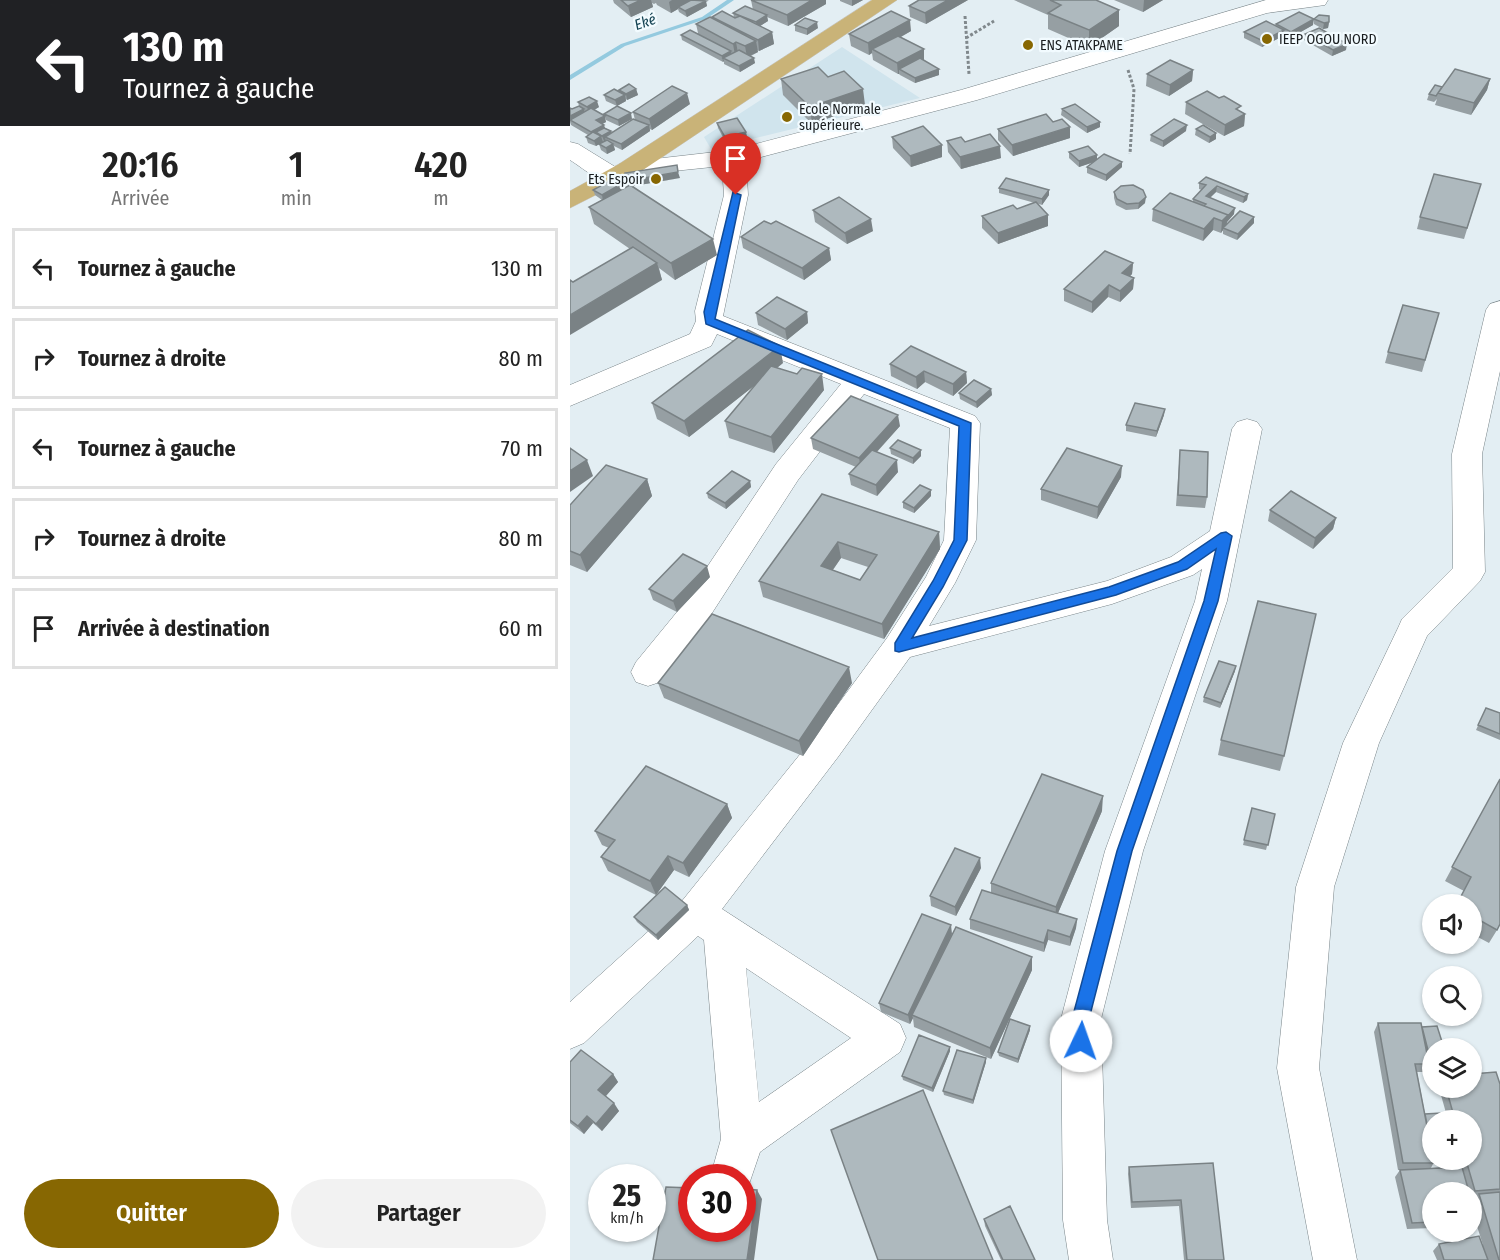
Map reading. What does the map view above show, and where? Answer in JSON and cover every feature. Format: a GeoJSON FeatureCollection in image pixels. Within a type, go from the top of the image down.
{"type":"FeatureCollection","features":[{"type":"Feature","properties":{"kind":"main road"},"geometry":{"type":"LineString","coordinates":[[570,201],[621,173],[886,0]]}},
{"type":"Feature","properties":{"kind":"street"},"geometry":{"type":"LineString","coordinates":[[570,148],[621,173],[734,157],[969,95],[1289,0]]}},
{"type":"Feature","properties":{"kind":"street"},"geometry":{"type":"LineString","coordinates":[[1267,7],[1317,0]]}},
{"type":"Feature","properties":{"kind":"street"},"geometry":{"type":"LineString","coordinates":[[570,396],[701,340],[710,321],[710,312],[736,195],[734,157]]}},
{"type":"Feature","properties":{"kind":"street"},"geometry":{"type":"LineString","coordinates":[[1335,1260],[1298,1068],[1315,887],[1361,743],[1414,628],[1469,572],[1467,454],[1500,310]]}},
{"type":"Feature","properties":{"kind":"street"},"geometry":{"type":"LineString","coordinates":[[570,1029],[709,923],[826,747],[899,647],[939,583],[960,540],[965,423],[710,321]]}},
{"type":"Feature","properties":{"kind":"street"},"geometry":{"type":"LineString","coordinates":[[648,672],[689,621],[787,472],[859,381]]}},
{"type":"Feature","properties":{"kind":"street"},"geometry":{"type":"LineString","coordinates":[[1091,1260],[1085,1220],[1081,1019],[1124,851],[1211,601],[1247,429]]}},
{"type":"Feature","properties":{"kind":"street"},"geometry":{"type":"LineString","coordinates":[[899,647],[1112,592],[1182,566],[1226,536]]}},
{"type":"Feature","properties":{"kind":"street"},"geometry":{"type":"LineString","coordinates":[[709,923],[886,1038],[742,1139]]}},
{"type":"Feature","properties":{"kind":"street"},"geometry":{"type":"LineString","coordinates":[[709,923],[742,1139],[735,1164]]}},
{"type":"Feature","properties":{"kind":"path"},"geometry":{"type":"LineString","coordinates":[[965,16],[969,95]]}},
{"type":"Feature","properties":{"kind":"path"},"geometry":{"type":"LineString","coordinates":[[966,38],[994,21]]}},
{"type":"Feature","properties":{"kind":"path"},"geometry":{"type":"LineString","coordinates":[[1122,49],[1134,89],[1130,154]]}},
{"type":"Feature","properties":{"kind":"shaded area","name":"Ecole Normale supérieure."},"geometry":{"type":"Polygon","coordinates":[[[842,47],[920,98],[711,149],[704,137],[842,47]]]}},
{"type":"Feature","properties":{"kind":"building"},"geometry":{"type":"Polygon","coordinates":[[[621,0],[641,0],[628,6],[621,0]]]}},
{"type":"Feature","properties":{"kind":"building"},"geometry":{"type":"Polygon","coordinates":[[[691,0],[706,1],[685,11],[678,7],[691,0]]]}},
{"type":"Feature","properties":{"kind":"building"},"geometry":{"type":"Polygon","coordinates":[[[751,0],[812,0],[787,15],[751,0]]]}},
{"type":"Feature","properties":{"kind":"building"},"geometry":{"type":"Polygon","coordinates":[[[919,0],[948,0],[925,13],[909,6],[919,0]]]}},
{"type":"Feature","properties":{"kind":"building"},"geometry":{"type":"Polygon","coordinates":[[[1050,0],[1096,0],[1119,10],[1089,30],[1048,13],[1061,5],[1050,0]]]}},
{"type":"Feature","properties":{"kind":"building"},"geometry":{"type":"Polygon","coordinates":[[[745,6],[767,15],[756,22],[733,13],[745,6]]]}},
{"type":"Feature","properties":{"kind":"building"},"geometry":{"type":"Polygon","coordinates":[[[722,11],[735,18],[740,16],[772,32],[758,40],[712,17],[722,11]]]}},
{"type":"Feature","properties":{"kind":"building"},"geometry":{"type":"Polygon","coordinates":[[[891,11],[910,20],[868,43],[849,34],[891,11]]]}},
{"type":"Feature","properties":{"kind":"building"},"geometry":{"type":"Polygon","coordinates":[[[1299,12],[1314,19],[1291,32],[1276,24],[1299,12]]]}},
{"type":"Feature","properties":{"kind":"building"},"geometry":{"type":"Polygon","coordinates":[[[1319,15],[1329,16],[1329,22],[1324,23],[1314,19],[1319,15]]]}},
{"type":"Feature","properties":{"kind":"building"},"geometry":{"type":"Polygon","coordinates":[[[710,17],[756,41],[745,46],[736,42],[733,44],[696,24],[710,17]]]}},
{"type":"Feature","properties":{"kind":"building"},"geometry":{"type":"Polygon","coordinates":[[[805,18],[817,22],[807,29],[795,25],[805,18]]]}},
{"type":"Feature","properties":{"kind":"building"},"geometry":{"type":"Polygon","coordinates":[[[1266,21],[1284,30],[1263,41],[1244,32],[1266,21]]]}},
{"type":"Feature","properties":{"kind":"building"},"geometry":{"type":"Polygon","coordinates":[[[1319,28],[1347,44],[1333,50],[1305,34],[1319,28]]]}},
{"type":"Feature","properties":{"kind":"building"},"geometry":{"type":"Polygon","coordinates":[[[690,30],[731,51],[722,56],[681,35],[690,30]]]}},
{"type":"Feature","properties":{"kind":"building"},"geometry":{"type":"Polygon","coordinates":[[[898,36],[924,49],[897,63],[872,49],[898,36]]]}},
{"type":"Feature","properties":{"kind":"building"},"geometry":{"type":"Polygon","coordinates":[[[739,50],[754,58],[739,66],[723,58],[739,50]]]}},
{"type":"Feature","properties":{"kind":"building"},"geometry":{"type":"Polygon","coordinates":[[[920,58],[939,69],[915,78],[899,69],[920,58]]]}},
{"type":"Feature","properties":{"kind":"building"},"geometry":{"type":"Polygon","coordinates":[[[1170,60],[1193,70],[1170,85],[1147,74],[1170,60]]]}},
{"type":"Feature","properties":{"kind":"building"},"geometry":{"type":"Polygon","coordinates":[[[818,67],[828,77],[844,71],[863,89],[810,107],[781,79],[818,67]]]}},
{"type":"Feature","properties":{"kind":"building"},"geometry":{"type":"Polygon","coordinates":[[[1455,69],[1490,79],[1474,103],[1438,93],[1455,69]]]}},
{"type":"Feature","properties":{"kind":"building"},"geometry":{"type":"Polygon","coordinates":[[[629,84],[636,89],[626,94],[619,90],[629,84]]]}},
{"type":"Feature","properties":{"kind":"building"},"geometry":{"type":"Polygon","coordinates":[[[1435,85],[1442,87],[1436,96],[1429,94],[1435,85]]]}},
{"type":"Feature","properties":{"kind":"building"},"geometry":{"type":"Polygon","coordinates":[[[672,86],[687,93],[649,119],[633,112],[672,86]]]}},
{"type":"Feature","properties":{"kind":"building"},"geometry":{"type":"Polygon","coordinates":[[[614,89],[625,95],[615,100],[604,95],[614,89]]]}},
{"type":"Feature","properties":{"kind":"building"},"geometry":{"type":"Polygon","coordinates":[[[1207,91],[1219,98],[1224,96],[1241,106],[1236,109],[1245,114],[1225,125],[1186,102],[1207,91]]]}},
{"type":"Feature","properties":{"kind":"building"},"geometry":{"type":"Polygon","coordinates":[[[589,97],[597,101],[587,107],[578,102],[589,97]]]}},
{"type":"Feature","properties":{"kind":"building"},"geometry":{"type":"Polygon","coordinates":[[[1075,104],[1100,122],[1087,127],[1062,109],[1075,104]]]}},
{"type":"Feature","properties":{"kind":"building"},"geometry":{"type":"Polygon","coordinates":[[[579,106],[584,109],[570,116],[570,108],[579,106]]]}},
{"type":"Feature","properties":{"kind":"building"},"geometry":{"type":"Polygon","coordinates":[[[617,106],[631,113],[618,120],[604,114],[617,106]]]}},
{"type":"Feature","properties":{"kind":"building"},"geometry":{"type":"Polygon","coordinates":[[[591,108],[605,116],[596,120],[604,125],[591,132],[570,120],[591,108]]]}},
{"type":"Feature","properties":{"kind":"building"},"geometry":{"type":"Polygon","coordinates":[[[1046,114],[1053,122],[1062,119],[1070,127],[1012,145],[998,129],[1046,114]]]}},
{"type":"Feature","properties":{"kind":"building"},"geometry":{"type":"Polygon","coordinates":[[[737,118],[746,132],[725,137],[717,123],[737,118]]]}},
{"type":"Feature","properties":{"kind":"building"},"geometry":{"type":"Polygon","coordinates":[[[633,119],[649,125],[621,144],[605,137],[633,119]]]}},
{"type":"Feature","properties":{"kind":"building"},"geometry":{"type":"Polygon","coordinates":[[[1174,119],[1187,125],[1163,141],[1151,135],[1174,119]]]}},
{"type":"Feature","properties":{"kind":"building"},"geometry":{"type":"Polygon","coordinates":[[[1203,125],[1216,133],[1210,137],[1196,129],[1203,125]]]}},
{"type":"Feature","properties":{"kind":"building"},"geometry":{"type":"Polygon","coordinates":[[[923,126],[942,145],[910,156],[892,137],[923,126]]]}},
{"type":"Feature","properties":{"kind":"building"},"geometry":{"type":"Polygon","coordinates":[[[604,128],[611,131],[602,136],[596,132],[604,128]]]}},
{"type":"Feature","properties":{"kind":"building"},"geometry":{"type":"Polygon","coordinates":[[[593,132],[601,136],[594,141],[586,137],[593,132]]]}},
{"type":"Feature","properties":{"kind":"building"},"geometry":{"type":"Polygon","coordinates":[[[990,134],[1000,146],[960,157],[947,141],[961,137],[965,142],[990,134]]]}},
{"type":"Feature","properties":{"kind":"building"},"geometry":{"type":"Polygon","coordinates":[[[607,140],[613,144],[606,148],[599,144],[607,140]]]}},
{"type":"Feature","properties":{"kind":"building"},"geometry":{"type":"Polygon","coordinates":[[[1088,146],[1097,155],[1079,161],[1069,152],[1088,146]]]}},
{"type":"Feature","properties":{"kind":"building"},"geometry":{"type":"Polygon","coordinates":[[[1104,154],[1122,162],[1106,175],[1087,167],[1104,154]]]}},
{"type":"Feature","properties":{"kind":"building"},"geometry":{"type":"Polygon","coordinates":[[[677,165],[678,172],[627,181],[625,173],[677,165]]]}},
{"type":"Feature","properties":{"kind":"building"},"geometry":{"type":"Polygon","coordinates":[[[1434,174],[1481,184],[1467,228],[1420,217],[1434,174]]]}},
{"type":"Feature","properties":{"kind":"building"},"geometry":{"type":"Polygon","coordinates":[[[1206,177],[1248,194],[1244,197],[1217,186],[1206,196],[1235,208],[1227,217],[1228,215],[1193,199],[1206,185],[1199,183],[1206,177]]]}},
{"type":"Feature","properties":{"kind":"building"},"geometry":{"type":"Polygon","coordinates":[[[615,178],[623,183],[602,195],[593,190],[615,178]]]}},
{"type":"Feature","properties":{"kind":"building"},"geometry":{"type":"Polygon","coordinates":[[[1006,178],[1049,190],[1042,199],[999,188],[1006,178]]]}},
{"type":"Feature","properties":{"kind":"building"},"geometry":{"type":"Polygon","coordinates":[[[630,185],[713,239],[671,263],[589,207],[630,185]]]}},
{"type":"Feature","properties":{"kind":"building"},"geometry":{"type":"Polygon","coordinates":[[[1133,185],[1143,190],[1146,197],[1139,203],[1127,204],[1117,199],[1114,192],[1121,186],[1133,185]]]}},
{"type":"Feature","properties":{"kind":"building"},"geometry":{"type":"Polygon","coordinates":[[[1170,193],[1228,215],[1222,221],[1214,218],[1204,229],[1153,209],[1170,193]]]}},
{"type":"Feature","properties":{"kind":"building"},"geometry":{"type":"Polygon","coordinates":[[[839,197],[871,219],[845,233],[813,210],[839,197]]]}},
{"type":"Feature","properties":{"kind":"building"},"geometry":{"type":"Polygon","coordinates":[[[1036,202],[1048,215],[998,233],[982,216],[1013,205],[1017,209],[1036,202]]]}},
{"type":"Feature","properties":{"kind":"building"},"geometry":{"type":"Polygon","coordinates":[[[1240,211],[1254,217],[1238,234],[1223,228],[1240,211]]]}},
{"type":"Feature","properties":{"kind":"building"},"geometry":{"type":"Polygon","coordinates":[[[764,221],[771,224],[776,221],[829,248],[802,268],[741,237],[764,221]]]}},
{"type":"Feature","properties":{"kind":"building"},"geometry":{"type":"Polygon","coordinates":[[[633,247],[657,263],[570,315],[570,280],[573,282],[633,247]]]}},
{"type":"Feature","properties":{"kind":"building"},"geometry":{"type":"Polygon","coordinates":[[[1105,251],[1133,263],[1122,273],[1134,278],[1120,291],[1109,285],[1092,302],[1064,289],[1105,251]]]}},
{"type":"Feature","properties":{"kind":"building"},"geometry":{"type":"Polygon","coordinates":[[[777,297],[807,312],[785,329],[756,313],[777,297]]]}},
{"type":"Feature","properties":{"kind":"building"},"geometry":{"type":"Polygon","coordinates":[[[1403,305],[1439,313],[1425,360],[1388,352],[1403,305]]]}},
{"type":"Feature","properties":{"kind":"building"},"geometry":{"type":"Polygon","coordinates":[[[748,330],[780,346],[684,421],[652,403],[748,330]]]}},
{"type":"Feature","properties":{"kind":"building"},"geometry":{"type":"Polygon","coordinates":[[[911,346],[966,372],[953,384],[924,371],[916,377],[890,364],[911,346]]]}},
{"type":"Feature","properties":{"kind":"building"},"geometry":{"type":"Polygon","coordinates":[[[771,366],[797,374],[802,368],[822,374],[771,437],[725,421],[771,366]]]}},
{"type":"Feature","properties":{"kind":"building"},"geometry":{"type":"Polygon","coordinates":[[[974,380],[991,389],[976,402],[959,393],[974,380]]]}},
{"type":"Feature","properties":{"kind":"building"},"geometry":{"type":"Polygon","coordinates":[[[851,396],[898,415],[859,458],[811,438],[851,396]]]}},
{"type":"Feature","properties":{"kind":"building"},"geometry":{"type":"Polygon","coordinates":[[[1135,403],[1165,409],[1157,431],[1126,425],[1135,403]]]}},
{"type":"Feature","properties":{"kind":"building"},"geometry":{"type":"Polygon","coordinates":[[[898,440],[921,450],[913,458],[890,448],[898,440]]]}},
{"type":"Feature","properties":{"kind":"building"},"geometry":{"type":"Polygon","coordinates":[[[570,448],[587,460],[570,471],[570,448]]]}},
{"type":"Feature","properties":{"kind":"building"},"geometry":{"type":"Polygon","coordinates":[[[1067,448],[1122,466],[1098,507],[1041,489],[1067,448]]]}},
{"type":"Feature","properties":{"kind":"building"},"geometry":{"type":"Polygon","coordinates":[[[872,450],[897,460],[876,485],[849,474],[872,450]]]}},
{"type":"Feature","properties":{"kind":"building"},"geometry":{"type":"Polygon","coordinates":[[[1180,450],[1208,452],[1207,497],[1178,495],[1180,450]]]}},
{"type":"Feature","properties":{"kind":"building"},"geometry":{"type":"Polygon","coordinates":[[[606,465],[647,479],[580,555],[570,551],[570,505],[606,465]]]}},
{"type":"Feature","properties":{"kind":"building"},"geometry":{"type":"Polygon","coordinates":[[[732,471],[750,481],[725,503],[707,493],[732,471]]]}},
{"type":"Feature","properties":{"kind":"building"},"geometry":{"type":"Polygon","coordinates":[[[920,485],[931,490],[914,508],[903,502],[920,485]]]}},
{"type":"Feature","properties":{"kind":"building"},"geometry":{"type":"Polygon","coordinates":[[[1291,491],[1336,518],[1315,538],[1270,510],[1291,491]]]}},
{"type":"Feature","properties":{"kind":"building"},"geometry":{"type":"Polygon","coordinates":[[[822,494],[939,532],[882,624],[759,581],[822,494]],[[838,542],[821,566],[860,580],[877,555],[838,542]]]}},
{"type":"Feature","properties":{"kind":"building"},"geometry":{"type":"Polygon","coordinates":[[[683,554],[707,566],[673,601],[649,589],[683,554]]]}},
{"type":"Feature","properties":{"kind":"building"},"geometry":{"type":"Polygon","coordinates":[[[1258,601],[1316,614],[1284,756],[1221,740],[1258,601]]]}},
{"type":"Feature","properties":{"kind":"building"},"geometry":{"type":"Polygon","coordinates":[[[712,614],[849,667],[799,741],[658,683],[712,614]]]}},
{"type":"Feature","properties":{"kind":"building"},"geometry":{"type":"Polygon","coordinates":[[[1219,661],[1236,666],[1221,703],[1204,697],[1219,661]]]}},
{"type":"Feature","properties":{"kind":"building"},"geometry":{"type":"Polygon","coordinates":[[[1486,708],[1500,713],[1500,734],[1478,725],[1486,708]]]}},
{"type":"Feature","properties":{"kind":"building"},"geometry":{"type":"Polygon","coordinates":[[[646,766],[727,804],[683,863],[668,856],[650,881],[601,857],[615,840],[595,831],[646,766]]]}},
{"type":"Feature","properties":{"kind":"building"},"geometry":{"type":"Polygon","coordinates":[[[1042,774],[1103,796],[1056,907],[991,883],[1042,774]]]}},
{"type":"Feature","properties":{"kind":"building"},"geometry":{"type":"Polygon","coordinates":[[[1500,779],[1500,924],[1497,930],[1482,922],[1482,894],[1462,894],[1471,877],[1452,867],[1500,779]]]}},
{"type":"Feature","properties":{"kind":"building"},"geometry":{"type":"Polygon","coordinates":[[[1252,808],[1275,814],[1268,845],[1244,840],[1252,808]]]}},
{"type":"Feature","properties":{"kind":"building"},"geometry":{"type":"Polygon","coordinates":[[[955,848],[980,858],[955,907],[930,896],[955,848]]]}},
{"type":"Feature","properties":{"kind":"building"},"geometry":{"type":"Polygon","coordinates":[[[665,887],[687,905],[656,935],[634,917],[665,887]]]}},
{"type":"Feature","properties":{"kind":"building"},"geometry":{"type":"Polygon","coordinates":[[[982,890],[1077,919],[1070,937],[1048,930],[1044,943],[970,919],[982,890]]]}},
{"type":"Feature","properties":{"kind":"building"},"geometry":{"type":"Polygon","coordinates":[[[922,914],[951,925],[908,1015],[879,1003],[922,914]]]}},
{"type":"Feature","properties":{"kind":"building"},"geometry":{"type":"Polygon","coordinates":[[[956,927],[1032,957],[990,1048],[912,1015],[956,927]]]}},
{"type":"Feature","properties":{"kind":"building"},"geometry":{"type":"Polygon","coordinates":[[[1010,1019],[1030,1026],[1018,1059],[998,1052],[1010,1019]]]}},
{"type":"Feature","properties":{"kind":"building"},"geometry":{"type":"Polygon","coordinates":[[[1378,1023],[1421,1023],[1424,1038],[1422,1038],[1422,1064],[1415,1064],[1424,1110],[1422,1110],[1422,1163],[1403,1163],[1378,1023]]]}},
{"type":"Feature","properties":{"kind":"building"},"geometry":{"type":"Polygon","coordinates":[[[1437,1026],[1441,1038],[1425,1038],[1422,1027],[1437,1026]]]}},
{"type":"Feature","properties":{"kind":"building"},"geometry":{"type":"Polygon","coordinates":[[[919,1035],[950,1047],[932,1088],[902,1076],[919,1035]]]}},
{"type":"Feature","properties":{"kind":"building"},"geometry":{"type":"Polygon","coordinates":[[[581,1050],[613,1074],[598,1090],[614,1103],[596,1124],[587,1116],[578,1126],[570,1120],[570,1062],[581,1050]]]}},
{"type":"Feature","properties":{"kind":"building"},"geometry":{"type":"Polygon","coordinates":[[[957,1050],[986,1058],[973,1100],[943,1091],[957,1050]]]}},
{"type":"Feature","properties":{"kind":"building"},"geometry":{"type":"Polygon","coordinates":[[[1496,1072],[1500,1084],[1500,1189],[1482,1190],[1482,1182],[1472,1182],[1469,1170],[1482,1170],[1482,1110],[1452,1110],[1449,1098],[1482,1098],[1482,1073],[1496,1072]]]}},
{"type":"Feature","properties":{"kind":"building"},"geometry":{"type":"Polygon","coordinates":[[[923,1090],[993,1260],[878,1260],[831,1130],[923,1090]]]}},
{"type":"Feature","properties":{"kind":"building"},"geometry":{"type":"Polygon","coordinates":[[[1213,1163],[1224,1260],[1187,1260],[1181,1200],[1132,1202],[1129,1167],[1213,1163]]]}},
{"type":"Feature","properties":{"kind":"building"},"geometry":{"type":"Polygon","coordinates":[[[1400,1170],[1463,1170],[1466,1182],[1422,1182],[1422,1222],[1412,1223],[1400,1170]]]}},
{"type":"Feature","properties":{"kind":"building"},"geometry":{"type":"Polygon","coordinates":[[[666,1187],[678,1187],[678,1242],[750,1242],[747,1260],[653,1260],[656,1242],[666,1242],[666,1187]]]}},
{"type":"Feature","properties":{"kind":"building"},"geometry":{"type":"Polygon","coordinates":[[[1500,1192],[1500,1260],[1482,1204],[1482,1194],[1500,1192]]]}},
{"type":"Feature","properties":{"kind":"building"},"geometry":{"type":"Polygon","coordinates":[[[1010,1206],[1035,1260],[1003,1260],[984,1219],[1010,1206]]]}},
{"type":"Feature","properties":{"kind":"building"},"geometry":{"type":"Polygon","coordinates":[[[1481,1242],[1488,1260],[1444,1260],[1439,1244],[1481,1242]]]}},
{"type":"Feature","properties":{"kind":"waterway","name":"Eké"},"geometry":{"type":"LineString","coordinates":[[570,78],[623,45],[704,18],[731,0]]}},
{"type":"Feature","properties":{"kind":"place","name":"IEEP OGOU NORD"},"geometry":{"type":"Point","coordinates":[1267,39]}},
{"type":"Feature","properties":{"kind":"place","name":"ENS ATAKPAME"},"geometry":{"type":"Point","coordinates":[1028,45]}},
{"type":"Feature","properties":{"kind":"place","name":"Ecole Normale supérieure."},"geometry":{"type":"Point","coordinates":[787,117]}},
{"type":"Feature","properties":{"kind":"place","name":"Ets Espoir"},"geometry":{"type":"Point","coordinates":[656,179]}},
{"type":"Feature","properties":{"kind":"route"},"geometry":{"type":"LineString","coordinates":[[736,195],[710,312],[710,321],[965,423],[960,540],[939,583],[899,647],[1112,592],[1182,566],[1226,536],[1211,601],[1124,851],[1081,1019],[1081,1041]]}}]}
